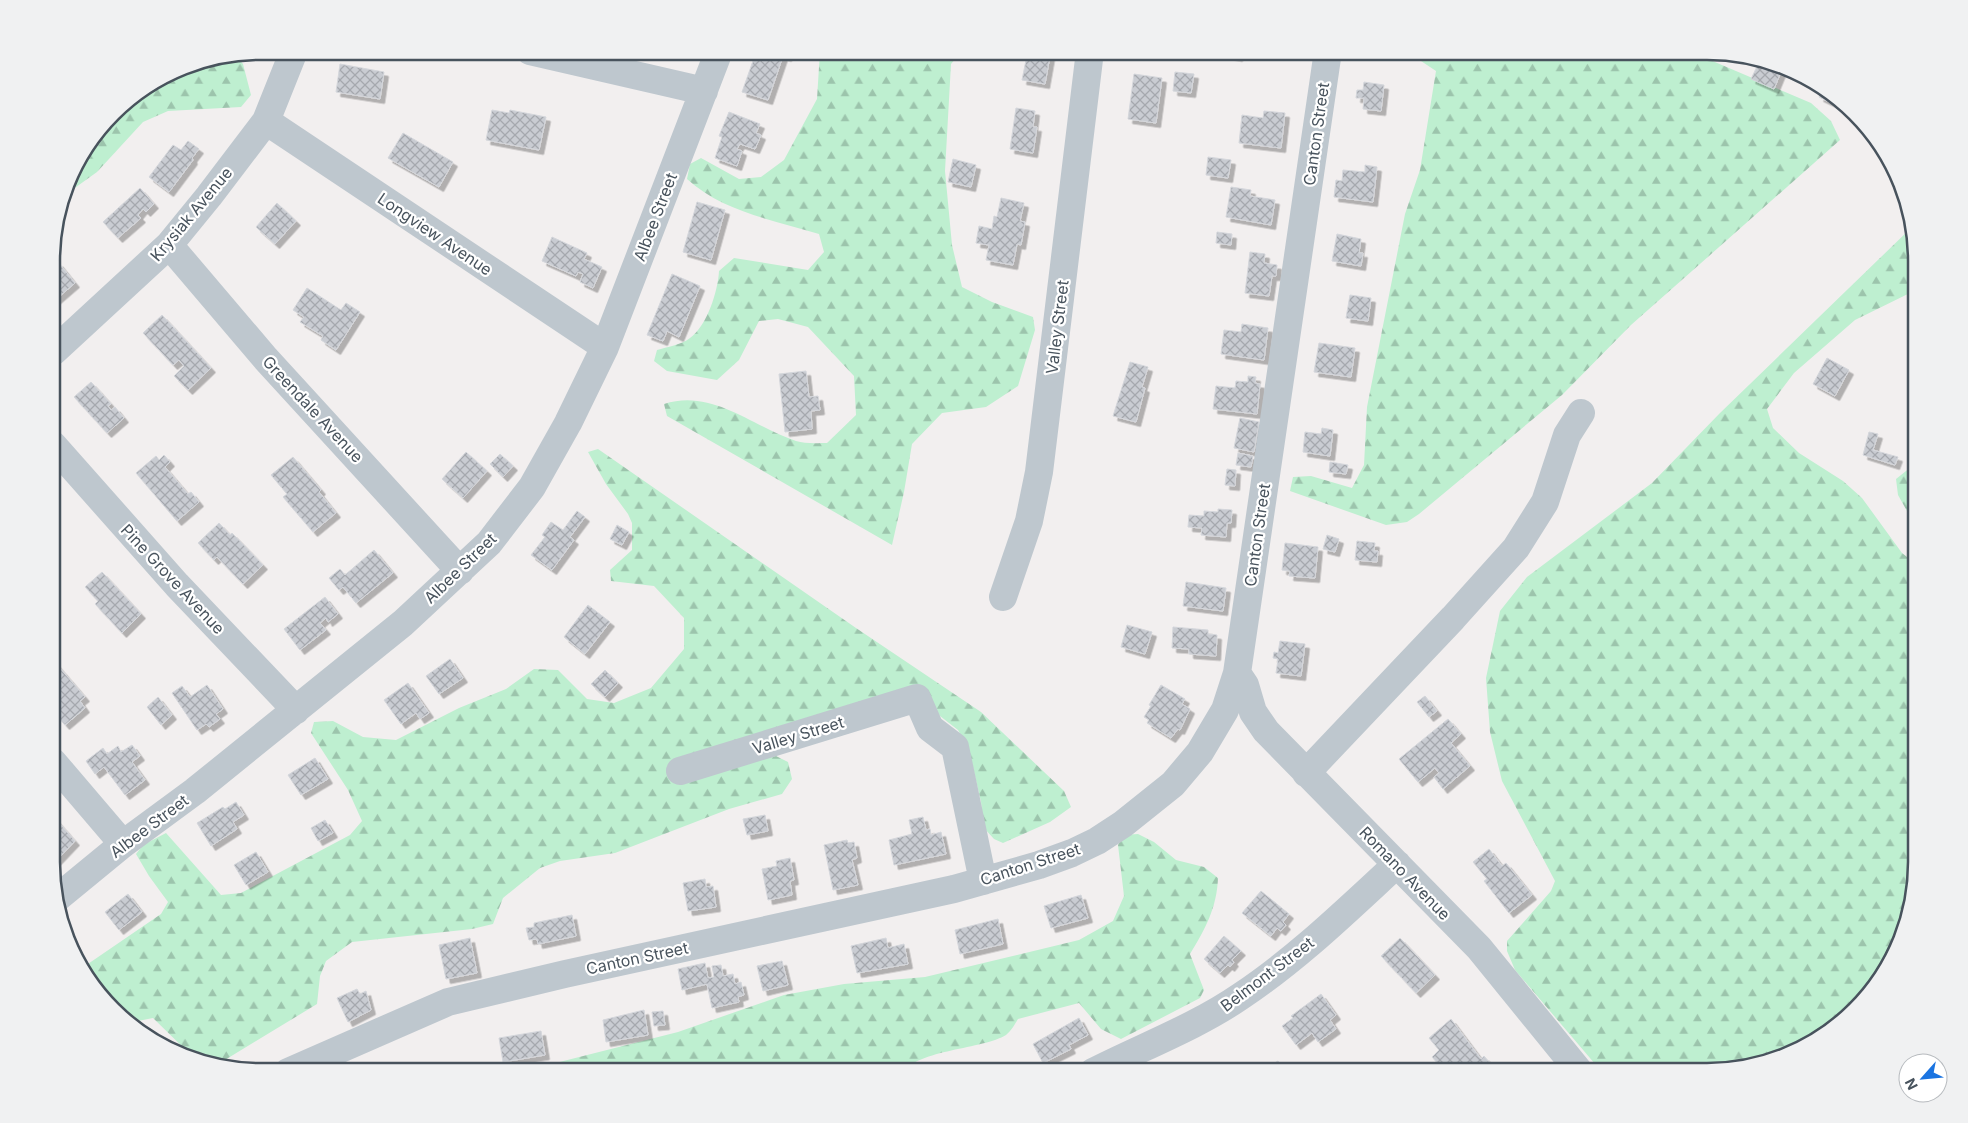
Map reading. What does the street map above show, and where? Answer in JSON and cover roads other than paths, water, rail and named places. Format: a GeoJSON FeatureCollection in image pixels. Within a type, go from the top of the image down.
{"type":"FeatureCollection","features":[{"type":"Feature","properties":{"kind":"street","name":"Krysiak Avenue"},"geometry":{"type":"LineString","coordinates":[[60,346],[169,245],[266,121],[290,60]]}},
{"type":"Feature","properties":{"kind":"street"},"geometry":{"type":"LineString","coordinates":[[569,60],[704,91]]}},
{"type":"Feature","properties":{"kind":"street","name":"Albee Street"},"geometry":{"type":"LineString","coordinates":[[63,893],[123,844],[195,791],[403,623],[489,543],[532,487],[568,424],[604,347],[716,60]]}},
{"type":"Feature","properties":{"kind":"street","name":"Valley Street"},"geometry":{"type":"LineString","coordinates":[[1002,597],[1029,521],[1039,472],[1089,60]]}},
{"type":"Feature","properties":{"kind":"street","name":"Canton Street"},"geometry":{"type":"LineString","coordinates":[[309,1063],[448,1002],[983,881],[1039,865],[1097,841],[1148,805],[1173,784],[1200,752],[1225,710],[1237,673],[1327,60]]}},
{"type":"Feature","properties":{"kind":"street","name":"Longview Avenue"},"geometry":{"type":"LineString","coordinates":[[266,121],[604,347]]}},
{"type":"Feature","properties":{"kind":"street","name":"Greendale Avenue"},"geometry":{"type":"LineString","coordinates":[[169,245],[266,359],[460,571]]}},
{"type":"Feature","properties":{"kind":"street"},"geometry":{"type":"LineString","coordinates":[[1306,773],[1453,618],[1516,548],[1544,502],[1567,435],[1581,413]]}},
{"type":"Feature","properties":{"kind":"street","name":"Pine Grove Avenue"},"geometry":{"type":"LineString","coordinates":[[60,454],[177,585],[296,710]]}},
{"type":"Feature","properties":{"kind":"street","name":"Romano Avenue"},"geometry":{"type":"LineString","coordinates":[[1237,673],[1245,686],[1253,712],[1266,731],[1478,948],[1571,1063]]}},
{"type":"Feature","properties":{"kind":"street","name":"Valley Street"},"geometry":{"type":"LineString","coordinates":[[680,771],[917,698],[930,728],[955,747],[983,881]]}},
{"type":"Feature","properties":{"kind":"street"},"geometry":{"type":"LineString","coordinates":[[60,770],[123,844]]}},
{"type":"Feature","properties":{"kind":"street","name":"Belmont Street"},"geometry":{"type":"LineString","coordinates":[[1118,1063],[1241,997],[1290,961],[1397,864]]}}]}
